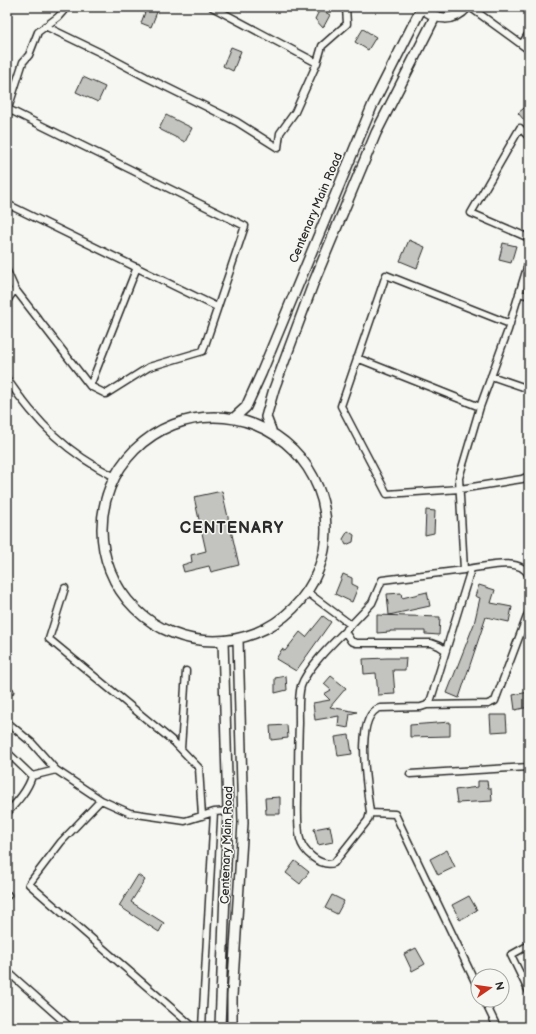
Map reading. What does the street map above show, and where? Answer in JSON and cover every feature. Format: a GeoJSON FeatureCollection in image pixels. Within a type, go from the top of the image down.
{"type":"FeatureCollection","features":[{"type":"Feature","properties":{"kind":"street"},"geometry":{"type":"LineString","coordinates":[[7,271],[15,289],[90,386],[106,394],[149,367],[202,351],[245,226],[8,110],[23,62],[29,55],[38,32],[58,17],[67,7]]}},
{"type":"Feature","properties":{"kind":"street"},"geometry":{"type":"LineString","coordinates":[[212,7],[317,62]]}},
{"type":"Feature","properties":{"kind":"street"},"geometry":{"type":"LineString","coordinates":[[45,26],[101,52],[146,77],[237,122],[278,148],[280,133],[295,112],[317,62],[322,46],[346,24],[346,7]]}},
{"type":"Feature","properties":{"kind":"street","name":"Centenary Main Road"},"geometry":{"type":"LineString","coordinates":[[234,418],[246,407],[255,387],[373,104],[422,7],[435,17]]}},
{"type":"Feature","properties":{"kind":"street"},"geometry":{"type":"LineString","coordinates":[[271,430],[234,418],[197,418],[172,425],[149,438],[130,456],[115,477],[106,502],[102,528],[105,548],[115,580],[129,602],[148,620],[171,633],[197,640],[223,641],[238,639],[265,629],[288,613],[307,592],[320,566],[326,538],[324,510],[316,482],[300,458],[271,430],[266,417],[274,389],[313,284],[376,133],[435,17],[454,17],[469,7],[529,50]]}},
{"type":"Feature","properties":{"kind":"street"},"geometry":{"type":"LineString","coordinates":[[522,44],[529,34]]}},
{"type":"Feature","properties":{"kind":"street"},"geometry":{"type":"LineString","coordinates":[[529,137],[520,128],[471,214],[529,238]]}},
{"type":"Feature","properties":{"kind":"street"},"geometry":{"type":"LineString","coordinates":[[7,204],[217,307]]}},
{"type":"Feature","properties":{"kind":"street"},"geometry":{"type":"LineString","coordinates":[[427,705],[431,699],[468,569],[459,478],[480,407],[510,324],[529,261]]}},
{"type":"Feature","properties":{"kind":"street"},"geometry":{"type":"LineString","coordinates":[[90,386],[137,267]]}},
{"type":"Feature","properties":{"kind":"street"},"geometry":{"type":"LineString","coordinates":[[510,324],[386,275],[341,406],[387,494],[494,485],[529,476]]}},
{"type":"Feature","properties":{"kind":"street"},"geometry":{"type":"LineString","coordinates":[[7,301],[15,289]]}},
{"type":"Feature","properties":{"kind":"street"},"geometry":{"type":"LineString","coordinates":[[519,293],[529,296]]}},
{"type":"Feature","properties":{"kind":"street"},"geometry":{"type":"LineString","coordinates":[[358,358],[480,407]]}},
{"type":"Feature","properties":{"kind":"street"},"geometry":{"type":"LineString","coordinates":[[491,376],[529,389]]}},
{"type":"Feature","properties":{"kind":"street"},"geometry":{"type":"LineString","coordinates":[[7,379],[53,436],[92,466],[115,477]]}},
{"type":"Feature","properties":{"kind":"street"},"geometry":{"type":"LineString","coordinates":[[529,576],[527,570],[521,565],[512,564],[382,580],[372,603],[326,650],[305,680],[300,694],[298,814],[300,839],[305,850],[325,864],[334,863],[365,826],[370,814],[364,746],[366,730],[371,714],[380,708],[420,707],[427,705],[488,704],[495,701],[529,611]]}},
{"type":"Feature","properties":{"kind":"street"},"geometry":{"type":"LineString","coordinates":[[65,588],[49,639],[181,749],[199,768],[202,816]]}},
{"type":"Feature","properties":{"kind":"street"},"geometry":{"type":"LineString","coordinates":[[307,592],[351,625]]}},
{"type":"Feature","properties":{"kind":"street"},"geometry":{"type":"LineString","coordinates":[[345,632],[352,641],[356,643],[431,643],[445,650]]}},
{"type":"Feature","properties":{"kind":"street","name":"Centenary Main Road"},"geometry":{"type":"LineString","coordinates":[[232,1027],[232,996],[243,823],[238,639]]}},
{"type":"Feature","properties":{"kind":"street","name":"Centenary Main Road"},"geometry":{"type":"LineString","coordinates":[[220,1027],[228,811],[223,641]]}},
{"type":"Feature","properties":{"kind":"street"},"geometry":{"type":"LineString","coordinates":[[181,749],[186,672]]}},
{"type":"Feature","properties":{"kind":"street"},"geometry":{"type":"LineString","coordinates":[[7,722],[32,743],[56,770],[101,800],[130,813],[185,821],[214,812],[228,811]]}},
{"type":"Feature","properties":{"kind":"street"},"geometry":{"type":"LineString","coordinates":[[7,752],[32,776]]}},
{"type":"Feature","properties":{"kind":"street"},"geometry":{"type":"LineString","coordinates":[[410,774],[529,766]]}},
{"type":"Feature","properties":{"kind":"street"},"geometry":{"type":"LineString","coordinates":[[32,776],[56,770]]}},
{"type":"Feature","properties":{"kind":"street"},"geometry":{"type":"LineString","coordinates":[[7,813],[19,800],[30,783],[32,776]]}},
{"type":"Feature","properties":{"kind":"street"},"geometry":{"type":"LineString","coordinates":[[101,800],[61,842],[29,884],[192,1025]]}},
{"type":"Feature","properties":{"kind":"street"},"geometry":{"type":"LineString","coordinates":[[202,1027],[214,812]]}},
{"type":"Feature","properties":{"kind":"street"},"geometry":{"type":"LineString","coordinates":[[370,814],[395,814],[470,971]]}},
{"type":"Feature","properties":{"kind":"street"},"geometry":{"type":"LineString","coordinates":[[529,945],[511,955],[529,992]]}},
{"type":"Feature","properties":{"kind":"street"},"geometry":{"type":"LineString","coordinates":[[7,971],[70,1027]]}},
{"type":"Feature","properties":{"kind":"street"},"geometry":{"type":"LineString","coordinates":[[488,1008],[497,1027]]}},
{"type":"Feature","properties":{"kind":"building"},"geometry":{"type":"Polygon","coordinates":[[[147,7],[159,7],[151,27],[141,23],[147,7]]]}},
{"type":"Feature","properties":{"kind":"building"},"geometry":{"type":"Polygon","coordinates":[[[320,9],[330,15],[323,28],[315,19],[320,9]]]}},
{"type":"Feature","properties":{"kind":"building"},"geometry":{"type":"Polygon","coordinates":[[[363,29],[376,37],[368,50],[355,42],[363,29]]]}},
{"type":"Feature","properties":{"kind":"building"},"geometry":{"type":"Polygon","coordinates":[[[231,47],[241,51],[233,71],[223,66],[231,47]]]}},
{"type":"Feature","properties":{"kind":"building"},"geometry":{"type":"Polygon","coordinates":[[[83,77],[105,87],[98,102],[76,92],[83,77]]]}},
{"type":"Feature","properties":{"kind":"building"},"geometry":{"type":"Polygon","coordinates":[[[529,104],[529,126],[518,113],[529,104]]]}},
{"type":"Feature","properties":{"kind":"building"},"geometry":{"type":"Polygon","coordinates":[[[166,115],[192,128],[185,142],[159,129],[166,115]]]}},
{"type":"Feature","properties":{"kind":"building"},"geometry":{"type":"Polygon","coordinates":[[[409,240],[425,247],[417,268],[400,261],[409,240]]]}},
{"type":"Feature","properties":{"kind":"building"},"geometry":{"type":"Polygon","coordinates":[[[503,243],[516,246],[511,263],[499,260],[503,243]]]}},
{"type":"Feature","properties":{"kind":"building"},"geometry":{"type":"Polygon","coordinates":[[[222,491],[239,565],[211,572],[209,566],[184,572],[182,565],[192,562],[191,555],[206,551],[194,497],[222,491]]]}},
{"type":"Feature","properties":{"kind":"building"},"geometry":{"type":"Polygon","coordinates":[[[426,510],[435,511],[434,533],[425,535],[426,510]]]}},
{"type":"Feature","properties":{"kind":"building"},"geometry":{"type":"Polygon","coordinates":[[[348,531],[354,535],[353,542],[346,545],[343,539],[348,531]]]}},
{"type":"Feature","properties":{"kind":"building"},"geometry":{"type":"Polygon","coordinates":[[[343,574],[352,578],[352,584],[358,587],[352,602],[335,594],[343,574]]]}},
{"type":"Feature","properties":{"kind":"building"},"geometry":{"type":"Polygon","coordinates":[[[479,585],[495,590],[491,603],[512,607],[509,622],[486,617],[459,698],[447,693],[474,624],[480,598],[475,596],[479,585]]]}},
{"type":"Feature","properties":{"kind":"building"},"geometry":{"type":"Polygon","coordinates":[[[427,592],[430,606],[389,615],[387,594],[401,593],[402,598],[427,592]]]}},
{"type":"Feature","properties":{"kind":"building"},"geometry":{"type":"Polygon","coordinates":[[[377,615],[440,617],[439,635],[425,634],[425,631],[390,631],[377,633],[377,615]]]}},
{"type":"Feature","properties":{"kind":"building"},"geometry":{"type":"Polygon","coordinates":[[[323,616],[331,622],[296,671],[276,659],[282,649],[285,651],[300,632],[306,637],[323,616]]]}},
{"type":"Feature","properties":{"kind":"building"},"geometry":{"type":"Polygon","coordinates":[[[406,658],[405,670],[393,670],[395,694],[378,695],[376,673],[364,674],[363,659],[406,658]]]}},
{"type":"Feature","properties":{"kind":"building"},"geometry":{"type":"Polygon","coordinates":[[[286,676],[287,690],[275,693],[275,678],[286,676]]]}},
{"type":"Feature","properties":{"kind":"building"},"geometry":{"type":"Polygon","coordinates":[[[331,676],[346,688],[330,707],[357,712],[350,714],[348,728],[338,726],[339,716],[315,720],[313,703],[330,700],[324,694],[331,690],[324,684],[331,676]]]}},
{"type":"Feature","properties":{"kind":"building"},"geometry":{"type":"Polygon","coordinates":[[[529,692],[529,707],[515,710],[513,695],[529,692]]]}},
{"type":"Feature","properties":{"kind":"building"},"geometry":{"type":"Polygon","coordinates":[[[490,715],[506,715],[507,731],[491,732],[490,715]]]}},
{"type":"Feature","properties":{"kind":"building"},"geometry":{"type":"Polygon","coordinates":[[[450,722],[450,736],[410,737],[410,725],[450,722]]]}},
{"type":"Feature","properties":{"kind":"building"},"geometry":{"type":"Polygon","coordinates":[[[287,725],[288,738],[271,740],[270,726],[287,725]]]}},
{"type":"Feature","properties":{"kind":"building"},"geometry":{"type":"Polygon","coordinates":[[[349,735],[352,754],[338,756],[335,737],[349,735]]]}},
{"type":"Feature","properties":{"kind":"building"},"geometry":{"type":"Polygon","coordinates":[[[478,781],[487,781],[488,788],[491,788],[492,801],[457,803],[455,790],[478,787],[478,781]]]}},
{"type":"Feature","properties":{"kind":"building"},"geometry":{"type":"Polygon","coordinates":[[[280,797],[280,814],[266,814],[265,798],[280,797]]]}},
{"type":"Feature","properties":{"kind":"building"},"geometry":{"type":"Polygon","coordinates":[[[330,826],[333,842],[318,845],[314,829],[330,826]]]}},
{"type":"Feature","properties":{"kind":"building"},"geometry":{"type":"Polygon","coordinates":[[[447,850],[455,867],[438,875],[430,859],[447,850]]]}},
{"type":"Feature","properties":{"kind":"building"},"geometry":{"type":"Polygon","coordinates":[[[295,861],[309,872],[300,884],[286,873],[295,861]]]}},
{"type":"Feature","properties":{"kind":"building"},"geometry":{"type":"Polygon","coordinates":[[[138,875],[145,880],[131,902],[164,923],[159,932],[119,906],[138,875]]]}},
{"type":"Feature","properties":{"kind":"building"},"geometry":{"type":"Polygon","coordinates":[[[332,895],[344,901],[337,914],[325,908],[332,895]]]}},
{"type":"Feature","properties":{"kind":"building"},"geometry":{"type":"Polygon","coordinates":[[[469,896],[477,910],[460,920],[452,905],[469,896]]]}},
{"type":"Feature","properties":{"kind":"building"},"geometry":{"type":"Polygon","coordinates":[[[416,948],[425,964],[412,971],[404,954],[416,948]]]}},
{"type":"Feature","properties":{"kind":"district","name":"CENTENARY"},"geometry":{"type":"Point","coordinates":[232,528]}}]}
